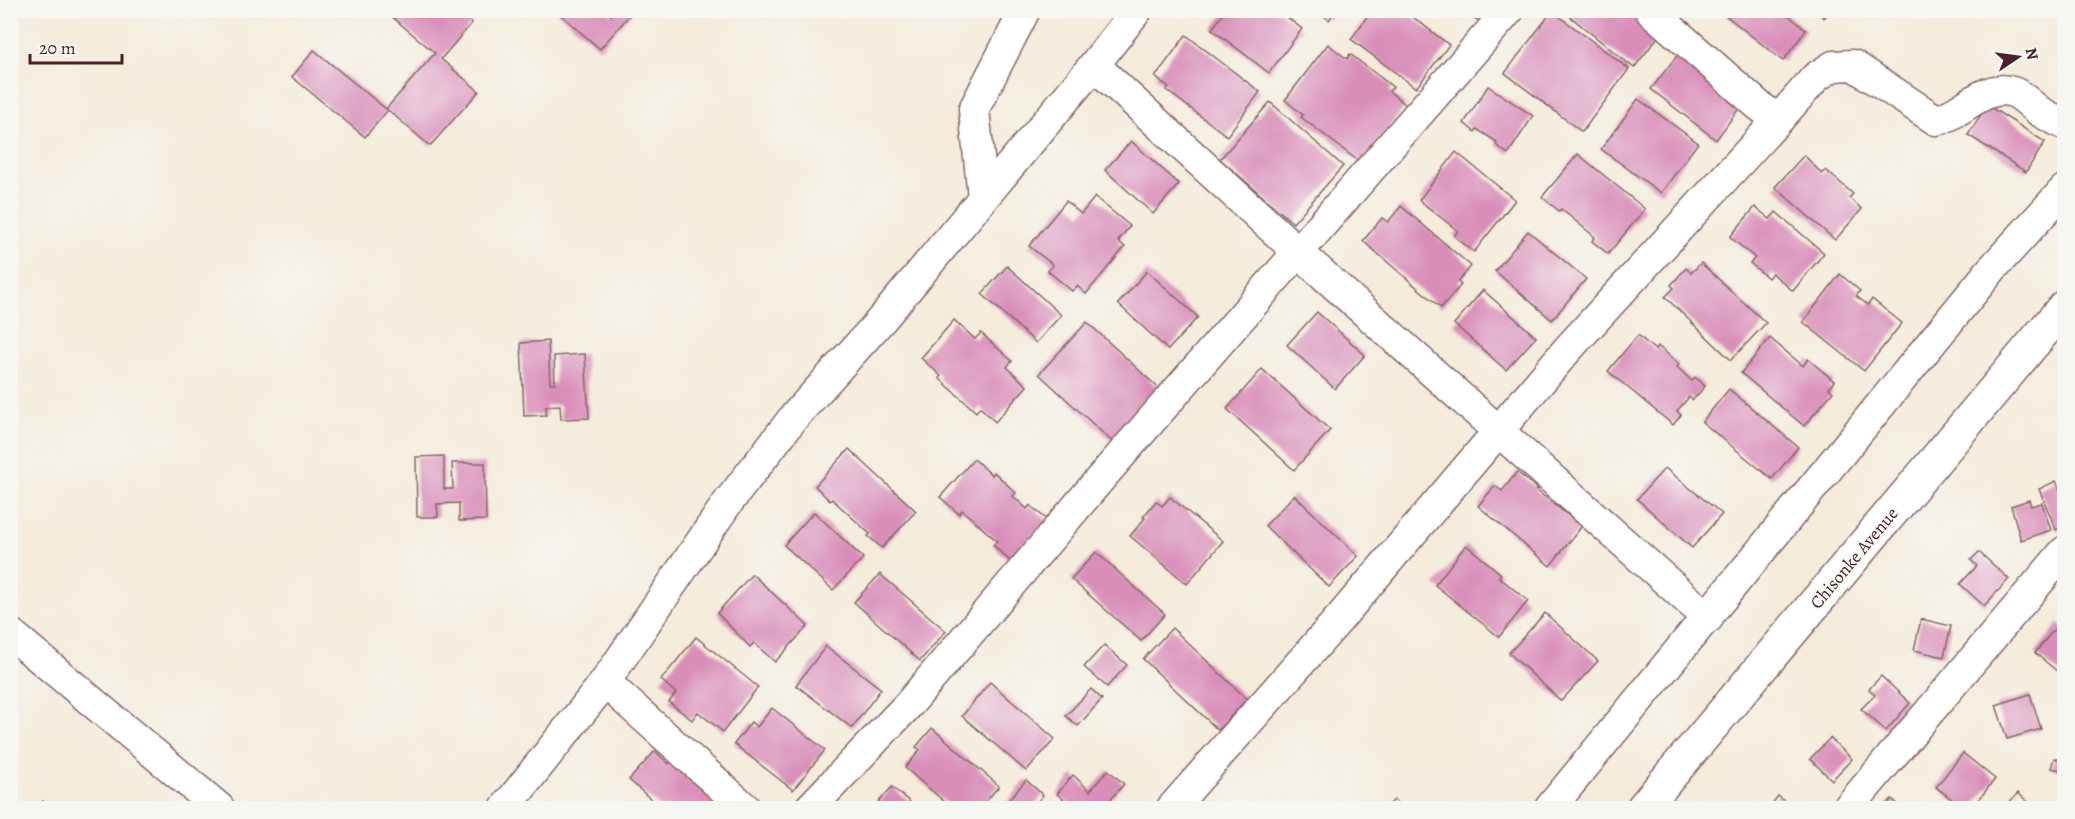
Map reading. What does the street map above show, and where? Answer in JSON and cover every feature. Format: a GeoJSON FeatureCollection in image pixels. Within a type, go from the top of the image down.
{"type":"FeatureCollection","features":[{"type":"Feature","properties":{"kind":"street"},"geometry":{"type":"LineString","coordinates":[[983,197],[974,109],[1025,10]]}},
{"type":"Feature","properties":{"kind":"street"},"geometry":{"type":"LineString","coordinates":[[505,808],[605,682],[732,496],[794,417],[883,318],[1094,65],[1137,10]]}},
{"type":"Feature","properties":{"kind":"street"},"geometry":{"type":"LineString","coordinates":[[810,808],[910,703],[1101,478],[1509,10]]}},
{"type":"Feature","properties":{"kind":"street"},"geometry":{"type":"LineString","coordinates":[[1650,10],[1778,120]]}},
{"type":"Feature","properties":{"kind":"street"},"geometry":{"type":"LineString","coordinates":[[1094,65],[1299,253],[1708,618]]}},
{"type":"Feature","properties":{"kind":"street"},"geometry":{"type":"LineString","coordinates":[[1172,808],[1339,619],[1567,350],[1816,77],[1833,66],[1853,65],[1936,120],[1946,118],[1986,93],[2000,90],[2013,92],[2042,113],[2064,124]]}},
{"type":"Feature","properties":{"kind":"street"},"geometry":{"type":"LineString","coordinates":[[1550,808],[1991,270],[2064,190]]}},
{"type":"Feature","properties":{"kind":"street","name":"Chisonke Avenue"},"geometry":{"type":"LineString","coordinates":[[1643,808],[2064,307]]}},
{"type":"Feature","properties":{"kind":"street"},"geometry":{"type":"LineString","coordinates":[[1848,808],[2064,552]]}},
{"type":"Feature","properties":{"kind":"street"},"geometry":{"type":"LineString","coordinates":[[10,633],[219,808]]}},
{"type":"Feature","properties":{"kind":"street"},"geometry":{"type":"LineString","coordinates":[[605,682],[745,808]]}},
{"type":"Feature","properties":{"kind":"building"},"geometry":{"type":"Polygon","coordinates":[[[384,10],[457,10],[472,23],[441,59],[479,91],[430,146],[388,110],[365,137],[292,77],[314,50],[386,109],[435,53],[384,10]]]}},
{"type":"Feature","properties":{"kind":"building"},"geometry":{"type":"Polygon","coordinates":[[[555,10],[607,10],[611,15],[615,10],[634,10],[600,49],[555,10]]]}},
{"type":"Feature","properties":{"kind":"building"},"geometry":{"type":"Polygon","coordinates":[[[1226,10],[1278,10],[1302,29],[1269,73],[1212,29],[1226,10]]]}},
{"type":"Feature","properties":{"kind":"building"},"geometry":{"type":"Polygon","coordinates":[[[1316,10],[1336,10],[1329,20],[1316,10]]]}},
{"type":"Feature","properties":{"kind":"building"},"geometry":{"type":"Polygon","coordinates":[[[1372,10],[1404,10],[1449,45],[1416,88],[1351,39],[1372,10]]]}},
{"type":"Feature","properties":{"kind":"building"},"geometry":{"type":"Polygon","coordinates":[[[1464,10],[1485,10],[1477,20],[1464,10]]]}},
{"type":"Feature","properties":{"kind":"building"},"geometry":{"type":"Polygon","coordinates":[[[1562,10],[1641,10],[1664,29],[1634,68],[1562,10]]]}},
{"type":"Feature","properties":{"kind":"building"},"geometry":{"type":"Polygon","coordinates":[[[1719,10],[1782,10],[1806,30],[1783,61],[1719,10]]]}},
{"type":"Feature","properties":{"kind":"building"},"geometry":{"type":"Polygon","coordinates":[[[1816,10],[1831,10],[1824,18],[1816,10]]]}},
{"type":"Feature","properties":{"kind":"building"},"geometry":{"type":"Polygon","coordinates":[[[1552,11],[1629,69],[1582,132],[1505,73],[1552,11]]]}},
{"type":"Feature","properties":{"kind":"building"},"geometry":{"type":"Polygon","coordinates":[[[1186,35],[1260,92],[1227,136],[1166,90],[1169,87],[1155,77],[1186,35]]]}},
{"type":"Feature","properties":{"kind":"building"},"geometry":{"type":"Polygon","coordinates":[[[1328,44],[1347,59],[1350,54],[1393,87],[1389,91],[1406,105],[1362,164],[1301,117],[1303,115],[1285,100],[1328,44]]]}},
{"type":"Feature","properties":{"kind":"building"},"geometry":{"type":"Polygon","coordinates":[[[1679,53],[1743,103],[1716,140],[1651,89],[1679,53]]]}},
{"type":"Feature","properties":{"kind":"building"},"geometry":{"type":"Polygon","coordinates":[[[1488,86],[1533,116],[1508,154],[1496,145],[1497,142],[1477,129],[1475,132],[1464,123],[1488,86]]]}},
{"type":"Feature","properties":{"kind":"building"},"geometry":{"type":"Polygon","coordinates":[[[1638,99],[1698,143],[1661,193],[1601,149],[1638,99]]]}},
{"type":"Feature","properties":{"kind":"building"},"geometry":{"type":"Polygon","coordinates":[[[1270,102],[1343,166],[1293,223],[1220,159],[1270,102]]]}},
{"type":"Feature","properties":{"kind":"building"},"geometry":{"type":"Polygon","coordinates":[[[1987,105],[2045,142],[2026,172],[1968,135],[1987,105]]]}},
{"type":"Feature","properties":{"kind":"building"},"geometry":{"type":"Polygon","coordinates":[[[1131,141],[1179,184],[1153,214],[1105,170],[1131,141]]]}},
{"type":"Feature","properties":{"kind":"building"},"geometry":{"type":"Polygon","coordinates":[[[1456,152],[1515,200],[1474,252],[1454,236],[1458,231],[1419,200],[1456,152]]]}},
{"type":"Feature","properties":{"kind":"building"},"geometry":{"type":"Polygon","coordinates":[[[1578,154],[1645,209],[1608,254],[1592,241],[1595,237],[1561,209],[1559,211],[1542,197],[1578,154]]]}},
{"type":"Feature","properties":{"kind":"building"},"geometry":{"type":"Polygon","coordinates":[[[1804,155],[1822,174],[1826,170],[1853,194],[1849,198],[1862,209],[1835,240],[1775,187],[1804,155]]]}},
{"type":"Feature","properties":{"kind":"building"},"geometry":{"type":"Polygon","coordinates":[[[1095,197],[1130,226],[1118,241],[1125,247],[1086,294],[1077,286],[1072,291],[1048,271],[1053,265],[1029,246],[1066,201],[1081,214],[1095,197]]]}},
{"type":"Feature","properties":{"kind":"building"},"geometry":{"type":"Polygon","coordinates":[[[1401,206],[1471,266],[1458,282],[1461,285],[1441,308],[1363,241],[1382,218],[1388,222],[1401,206]]]}},
{"type":"Feature","properties":{"kind":"building"},"geometry":{"type":"Polygon","coordinates":[[[1755,207],[1770,219],[1776,212],[1824,253],[1793,291],[1772,273],[1768,278],[1750,263],[1755,258],[1730,237],[1755,207]]]}},
{"type":"Feature","properties":{"kind":"building"},"geometry":{"type":"Polygon","coordinates":[[[1528,231],[1586,279],[1552,320],[1495,271],[1528,231]]]}},
{"type":"Feature","properties":{"kind":"building"},"geometry":{"type":"Polygon","coordinates":[[[1701,263],[1766,323],[1731,360],[1665,297],[1674,288],[1671,285],[1686,268],[1691,273],[1701,263]]]}},
{"type":"Feature","properties":{"kind":"building"},"geometry":{"type":"Polygon","coordinates":[[[1007,266],[1061,315],[1036,343],[982,294],[1007,266]]]}},
{"type":"Feature","properties":{"kind":"building"},"geometry":{"type":"Polygon","coordinates":[[[1147,271],[1198,317],[1168,350],[1118,304],[1147,271]]]}},
{"type":"Feature","properties":{"kind":"building"},"geometry":{"type":"Polygon","coordinates":[[[1840,274],[1860,291],[1856,296],[1868,305],[1872,299],[1902,323],[1864,371],[1803,322],[1840,274]]]}},
{"type":"Feature","properties":{"kind":"building"},"geometry":{"type":"Polygon","coordinates":[[[1483,290],[1536,337],[1506,370],[1454,324],[1483,290]]]}},
{"type":"Feature","properties":{"kind":"building"},"geometry":{"type":"Polygon","coordinates":[[[1317,312],[1365,355],[1335,389],[1287,345],[1317,312]]]}},
{"type":"Feature","properties":{"kind":"building"},"geometry":{"type":"Polygon","coordinates":[[[954,320],[975,339],[981,333],[1012,361],[1007,367],[1027,386],[995,422],[980,407],[976,412],[921,358],[954,320]]]}},
{"type":"Feature","properties":{"kind":"building"},"geometry":{"type":"Polygon","coordinates":[[[1087,322],[1167,396],[1119,448],[1039,374],[1087,322]]]}},
{"type":"Feature","properties":{"kind":"building"},"geometry":{"type":"Polygon","coordinates":[[[1638,335],[1655,350],[1658,346],[1679,364],[1677,367],[1692,381],[1695,377],[1705,386],[1693,400],[1689,397],[1677,411],[1681,415],[1673,425],[1608,371],[1638,335]]]}},
{"type":"Feature","properties":{"kind":"building"},"geometry":{"type":"Polygon","coordinates":[[[1770,338],[1803,366],[1808,359],[1834,381],[1829,388],[1833,392],[1804,426],[1741,373],[1770,338]]]}},
{"type":"Feature","properties":{"kind":"building"},"geometry":{"type":"Polygon","coordinates":[[[548,341],[550,383],[555,383],[554,356],[585,354],[589,418],[561,419],[560,405],[546,406],[546,415],[524,416],[521,343],[548,341]]]}},
{"type":"Feature","properties":{"kind":"building"},"geometry":{"type":"Polygon","coordinates":[[[1262,369],[1330,430],[1294,470],[1227,409],[1262,369]]]}},
{"type":"Feature","properties":{"kind":"building"},"geometry":{"type":"Polygon","coordinates":[[[1729,389],[1798,447],[1772,479],[1702,422],[1729,389]]]}},
{"type":"Feature","properties":{"kind":"building"},"geometry":{"type":"Polygon","coordinates":[[[849,449],[916,511],[882,548],[868,536],[870,534],[815,486],[849,449]]]}},
{"type":"Feature","properties":{"kind":"building"},"geometry":{"type":"Polygon","coordinates":[[[444,456],[444,489],[453,489],[452,463],[485,463],[486,520],[459,521],[459,503],[437,504],[438,517],[417,517],[416,457],[444,456]]]}},
{"type":"Feature","properties":{"kind":"building"},"geometry":{"type":"Polygon","coordinates":[[[974,459],[992,475],[994,472],[1016,493],[1013,496],[1027,509],[1030,505],[1047,520],[1010,561],[993,545],[997,541],[962,510],[959,514],[940,497],[974,459]]]}},
{"type":"Feature","properties":{"kind":"building"},"geometry":{"type":"Polygon","coordinates":[[[1665,468],[1722,514],[1692,548],[1637,499],[1665,468]]]}},
{"type":"Feature","properties":{"kind":"building"},"geometry":{"type":"Polygon","coordinates":[[[1517,472],[1582,526],[1550,566],[1478,506],[1495,486],[1502,491],[1517,472]]]}},
{"type":"Feature","properties":{"kind":"building"},"geometry":{"type":"Polygon","coordinates":[[[2056,481],[2064,500],[2064,526],[2056,530],[2039,489],[2056,481]]]}},
{"type":"Feature","properties":{"kind":"building"},"geometry":{"type":"Polygon","coordinates":[[[1294,495],[1358,556],[1329,587],[1265,526],[1294,495]]]}},
{"type":"Feature","properties":{"kind":"building"},"geometry":{"type":"Polygon","coordinates":[[[1170,497],[1223,541],[1187,584],[1130,536],[1156,501],[1162,506],[1170,497]]]}},
{"type":"Feature","properties":{"kind":"building"},"geometry":{"type":"Polygon","coordinates":[[[2029,500],[2031,506],[2042,503],[2051,530],[2021,540],[2011,506],[2029,500]]]}},
{"type":"Feature","properties":{"kind":"building"},"geometry":{"type":"Polygon","coordinates":[[[814,512],[863,558],[833,590],[784,545],[814,512]]]}},
{"type":"Feature","properties":{"kind":"building"},"geometry":{"type":"Polygon","coordinates":[[[1466,545],[1501,574],[1499,577],[1528,601],[1499,637],[1435,585],[1466,545]]]}},
{"type":"Feature","properties":{"kind":"building"},"geometry":{"type":"Polygon","coordinates":[[[1096,552],[1165,614],[1141,641],[1071,579],[1096,552]]]}},
{"type":"Feature","properties":{"kind":"building"},"geometry":{"type":"Polygon","coordinates":[[[1979,552],[2009,579],[1984,606],[1960,584],[1977,566],[1971,560],[1979,552]]]}},
{"type":"Feature","properties":{"kind":"building"},"geometry":{"type":"Polygon","coordinates":[[[752,574],[808,626],[775,662],[754,643],[750,647],[717,613],[752,574]]]}},
{"type":"Feature","properties":{"kind":"building"},"geometry":{"type":"Polygon","coordinates":[[[880,574],[946,631],[920,661],[854,602],[880,574]]]}},
{"type":"Feature","properties":{"kind":"building"},"geometry":{"type":"Polygon","coordinates":[[[1545,613],[1598,661],[1561,701],[1509,653],[1545,613]]]}},
{"type":"Feature","properties":{"kind":"building"},"geometry":{"type":"Polygon","coordinates":[[[1921,619],[1951,626],[1944,657],[1914,650],[1921,619]]]}},
{"type":"Feature","properties":{"kind":"building"},"geometry":{"type":"Polygon","coordinates":[[[2059,623],[2064,627],[2064,677],[2035,653],[2059,623]]]}},
{"type":"Feature","properties":{"kind":"building"},"geometry":{"type":"Polygon","coordinates":[[[1172,628],[1247,699],[1218,730],[1143,659],[1172,628]]]}},
{"type":"Feature","properties":{"kind":"building"},"geometry":{"type":"Polygon","coordinates":[[[696,637],[758,687],[723,732],[698,712],[692,720],[669,702],[676,693],[661,680],[696,637]]]}},
{"type":"Feature","properties":{"kind":"building"},"geometry":{"type":"Polygon","coordinates":[[[1104,645],[1127,665],[1107,687],[1084,667],[1104,645]]]}},
{"type":"Feature","properties":{"kind":"building"},"geometry":{"type":"Polygon","coordinates":[[[826,646],[881,689],[852,728],[796,685],[826,646]]]}},
{"type":"Feature","properties":{"kind":"building"},"geometry":{"type":"Polygon","coordinates":[[[1881,676],[1910,703],[1886,731],[1861,709],[1875,695],[1869,689],[1881,676]]]}},
{"type":"Feature","properties":{"kind":"building"},"geometry":{"type":"Polygon","coordinates":[[[990,682],[1055,739],[1026,771],[962,716],[990,682]]]}},
{"type":"Feature","properties":{"kind":"building"},"geometry":{"type":"Polygon","coordinates":[[[1091,689],[1102,699],[1078,726],[1066,716],[1091,689]]]}},
{"type":"Feature","properties":{"kind":"building"},"geometry":{"type":"Polygon","coordinates":[[[2030,694],[2041,729],[2007,739],[1996,705],[2030,694]]]}},
{"type":"Feature","properties":{"kind":"building"},"geometry":{"type":"Polygon","coordinates":[[[772,708],[825,750],[793,790],[734,744],[751,722],[757,727],[772,708]]]}},
{"type":"Feature","properties":{"kind":"building"},"geometry":{"type":"Polygon","coordinates":[[[932,728],[999,786],[980,808],[952,808],[905,768],[920,750],[916,747],[932,728]]]}},
{"type":"Feature","properties":{"kind":"building"},"geometry":{"type":"Polygon","coordinates":[[[1830,738],[1852,759],[1832,780],[1810,759],[1830,738]]]}},
{"type":"Feature","properties":{"kind":"building"},"geometry":{"type":"Polygon","coordinates":[[[2064,746],[2064,771],[2051,768],[2054,758],[2060,760],[2064,746]]]}},
{"type":"Feature","properties":{"kind":"building"},"geometry":{"type":"Polygon","coordinates":[[[655,751],[669,764],[675,757],[732,808],[661,808],[629,780],[655,751]]]}},
{"type":"Feature","properties":{"kind":"building"},"geometry":{"type":"Polygon","coordinates":[[[1963,753],[1995,779],[1972,808],[1963,808],[1936,787],[1963,753]]]}},
{"type":"Feature","properties":{"kind":"building"},"geometry":{"type":"Polygon","coordinates":[[[1108,770],[1124,784],[1103,808],[1074,808],[1057,794],[1073,775],[1090,791],[1108,770]]]}},
{"type":"Feature","properties":{"kind":"building"},"geometry":{"type":"Polygon","coordinates":[[[1026,780],[1043,795],[1032,808],[1002,808],[1026,780]]]}},
{"type":"Feature","properties":{"kind":"building"},"geometry":{"type":"Polygon","coordinates":[[[892,787],[917,808],[873,808],[892,787]]]}},
{"type":"Feature","properties":{"kind":"building"},"geometry":{"type":"Polygon","coordinates":[[[2018,793],[2035,808],[2004,808],[2018,793]]]}},
{"type":"Feature","properties":{"kind":"building"},"geometry":{"type":"Polygon","coordinates":[[[1778,796],[1793,808],[1769,808],[1778,796]]]}},
{"type":"Feature","properties":{"kind":"building"},"geometry":{"type":"Polygon","coordinates":[[[1892,799],[1902,808],[1883,808],[1892,799]]]}},
{"type":"Feature","properties":{"kind":"building"},"geometry":{"type":"Polygon","coordinates":[[[1394,800],[1404,808],[1386,808],[1394,800]]]}},
{"type":"Feature","properties":{"kind":"building"},"geometry":{"type":"Polygon","coordinates":[[[43,801],[52,808],[36,808],[43,801]]]}}]}
